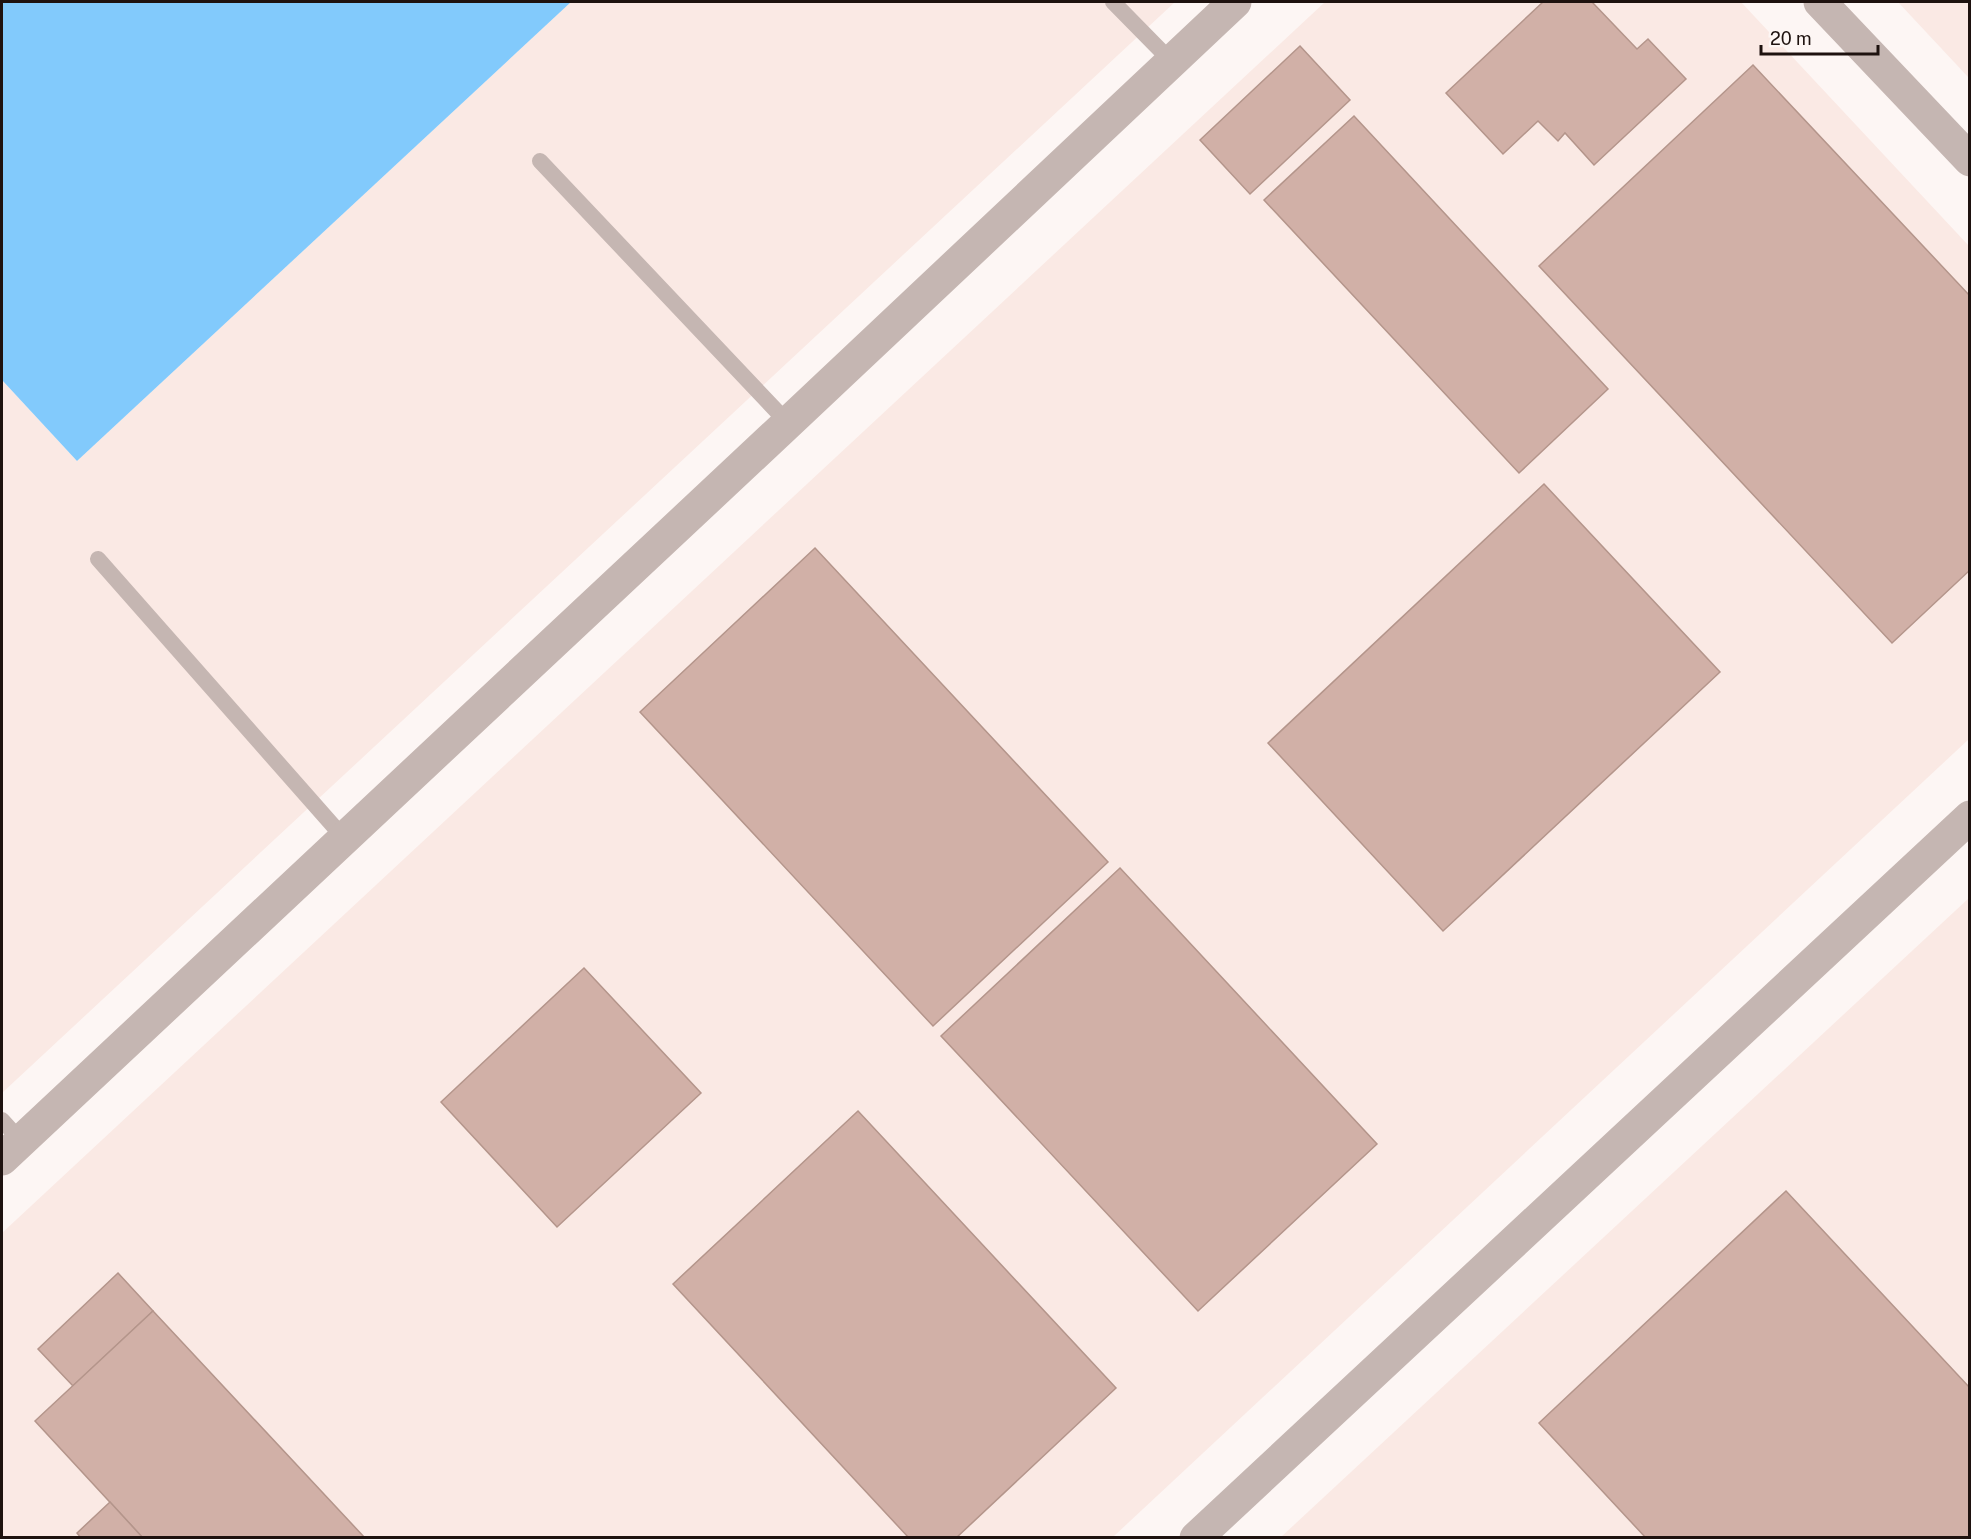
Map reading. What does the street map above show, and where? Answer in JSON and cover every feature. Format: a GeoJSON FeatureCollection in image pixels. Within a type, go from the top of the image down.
{"type":"FeatureCollection","features":[{"type":"Feature","properties":{"kind":"street"},"geometry":{"type":"LineString","coordinates":[[8,1140],[344,838],[1235,2]]}},
{"type":"Feature","properties":{"kind":"street"},"geometry":{"type":"LineString","coordinates":[[1820,2],[1970,160]]}},
{"type":"Feature","properties":{"kind":"street"},"geometry":{"type":"LineString","coordinates":[[1196,1538],[1970,818]]}},
{"type":"Feature","properties":{"kind":"lane"},"geometry":{"type":"LineString","coordinates":[[1113,2],[1171,61]]}},
{"type":"Feature","properties":{"kind":"lane"},"geometry":{"type":"LineString","coordinates":[[540,160],[788,423]]}},
{"type":"Feature","properties":{"kind":"lane"},"geometry":{"type":"LineString","coordinates":[[98,559],[344,838]]}},
{"type":"Feature","properties":{"kind":"shaded area"},"geometry":{"type":"Polygon","coordinates":[[[571,2],[1175,2],[2,1093],[2,380],[77,461],[571,2]]]}},
{"type":"Feature","properties":{"kind":"shaded area"},"geometry":{"type":"Polygon","coordinates":[[[1325,2],[1741,2],[1969,246],[1969,739],[1113,1537],[2,1537],[2,1233],[1325,2]]]}},
{"type":"Feature","properties":{"kind":"shaded area"},"geometry":{"type":"Polygon","coordinates":[[[1898,2],[1969,2],[1969,78],[1898,2]]]}},
{"type":"Feature","properties":{"kind":"shaded area"},"geometry":{"type":"Polygon","coordinates":[[[1969,898],[1969,1537],[1281,1537],[1969,898]]]}},
{"type":"Feature","properties":{"kind":"water"},"geometry":{"type":"Polygon","coordinates":[[[2,2],[571,2],[77,461],[2,380],[2,2]]]}},
{"type":"Feature","properties":{"kind":"building"},"geometry":{"type":"Polygon","coordinates":[[[1543,2],[1592,2],[1637,49],[1648,39],[1686,79],[1594,165],[1565,133],[1558,141],[1538,121],[1503,154],[1446,93],[1543,2]]]}},
{"type":"Feature","properties":{"kind":"building"},"geometry":{"type":"Polygon","coordinates":[[[1300,46],[1350,100],[1250,194],[1200,140],[1300,46]]]}},
{"type":"Feature","properties":{"kind":"building"},"geometry":{"type":"Polygon","coordinates":[[[1753,65],[1970,296],[1970,570],[1892,643],[1539,266],[1753,65]]]}},
{"type":"Feature","properties":{"kind":"building"},"geometry":{"type":"Polygon","coordinates":[[[1354,116],[1608,389],[1519,473],[1264,200],[1354,116]]]}},
{"type":"Feature","properties":{"kind":"building"},"geometry":{"type":"Polygon","coordinates":[[[1544,484],[1720,672],[1443,931],[1268,743],[1544,484]]]}},
{"type":"Feature","properties":{"kind":"building"},"geometry":{"type":"Polygon","coordinates":[[[815,548],[1108,862],[933,1026],[640,712],[815,548]]]}},
{"type":"Feature","properties":{"kind":"building"},"geometry":{"type":"Polygon","coordinates":[[[1120,868],[1377,1144],[1198,1311],[941,1036],[1120,868]]]}},
{"type":"Feature","properties":{"kind":"building"},"geometry":{"type":"Polygon","coordinates":[[[584,968],[701,1093],[557,1227],[441,1102],[584,968]]]}},
{"type":"Feature","properties":{"kind":"building"},"geometry":{"type":"Polygon","coordinates":[[[858,1111],[1116,1388],[956,1538],[909,1538],[673,1284],[858,1111]]]}},
{"type":"Feature","properties":{"kind":"building"},"geometry":{"type":"Polygon","coordinates":[[[1786,1191],[1970,1388],[1970,1538],[1646,1538],[1539,1423],[1786,1191]]]}},
{"type":"Feature","properties":{"kind":"building"},"geometry":{"type":"Polygon","coordinates":[[[118,1273],[153,1311],[73,1386],[38,1349],[118,1273]]]}},
{"type":"Feature","properties":{"kind":"building"},"geometry":{"type":"Polygon","coordinates":[[[153,1311],[365,1538],[143,1538],[35,1421],[153,1311]]]}},
{"type":"Feature","properties":{"kind":"building"},"geometry":{"type":"Polygon","coordinates":[[[110,1502],[143,1538],[81,1538],[77,1533],[110,1502]]]}}]}
